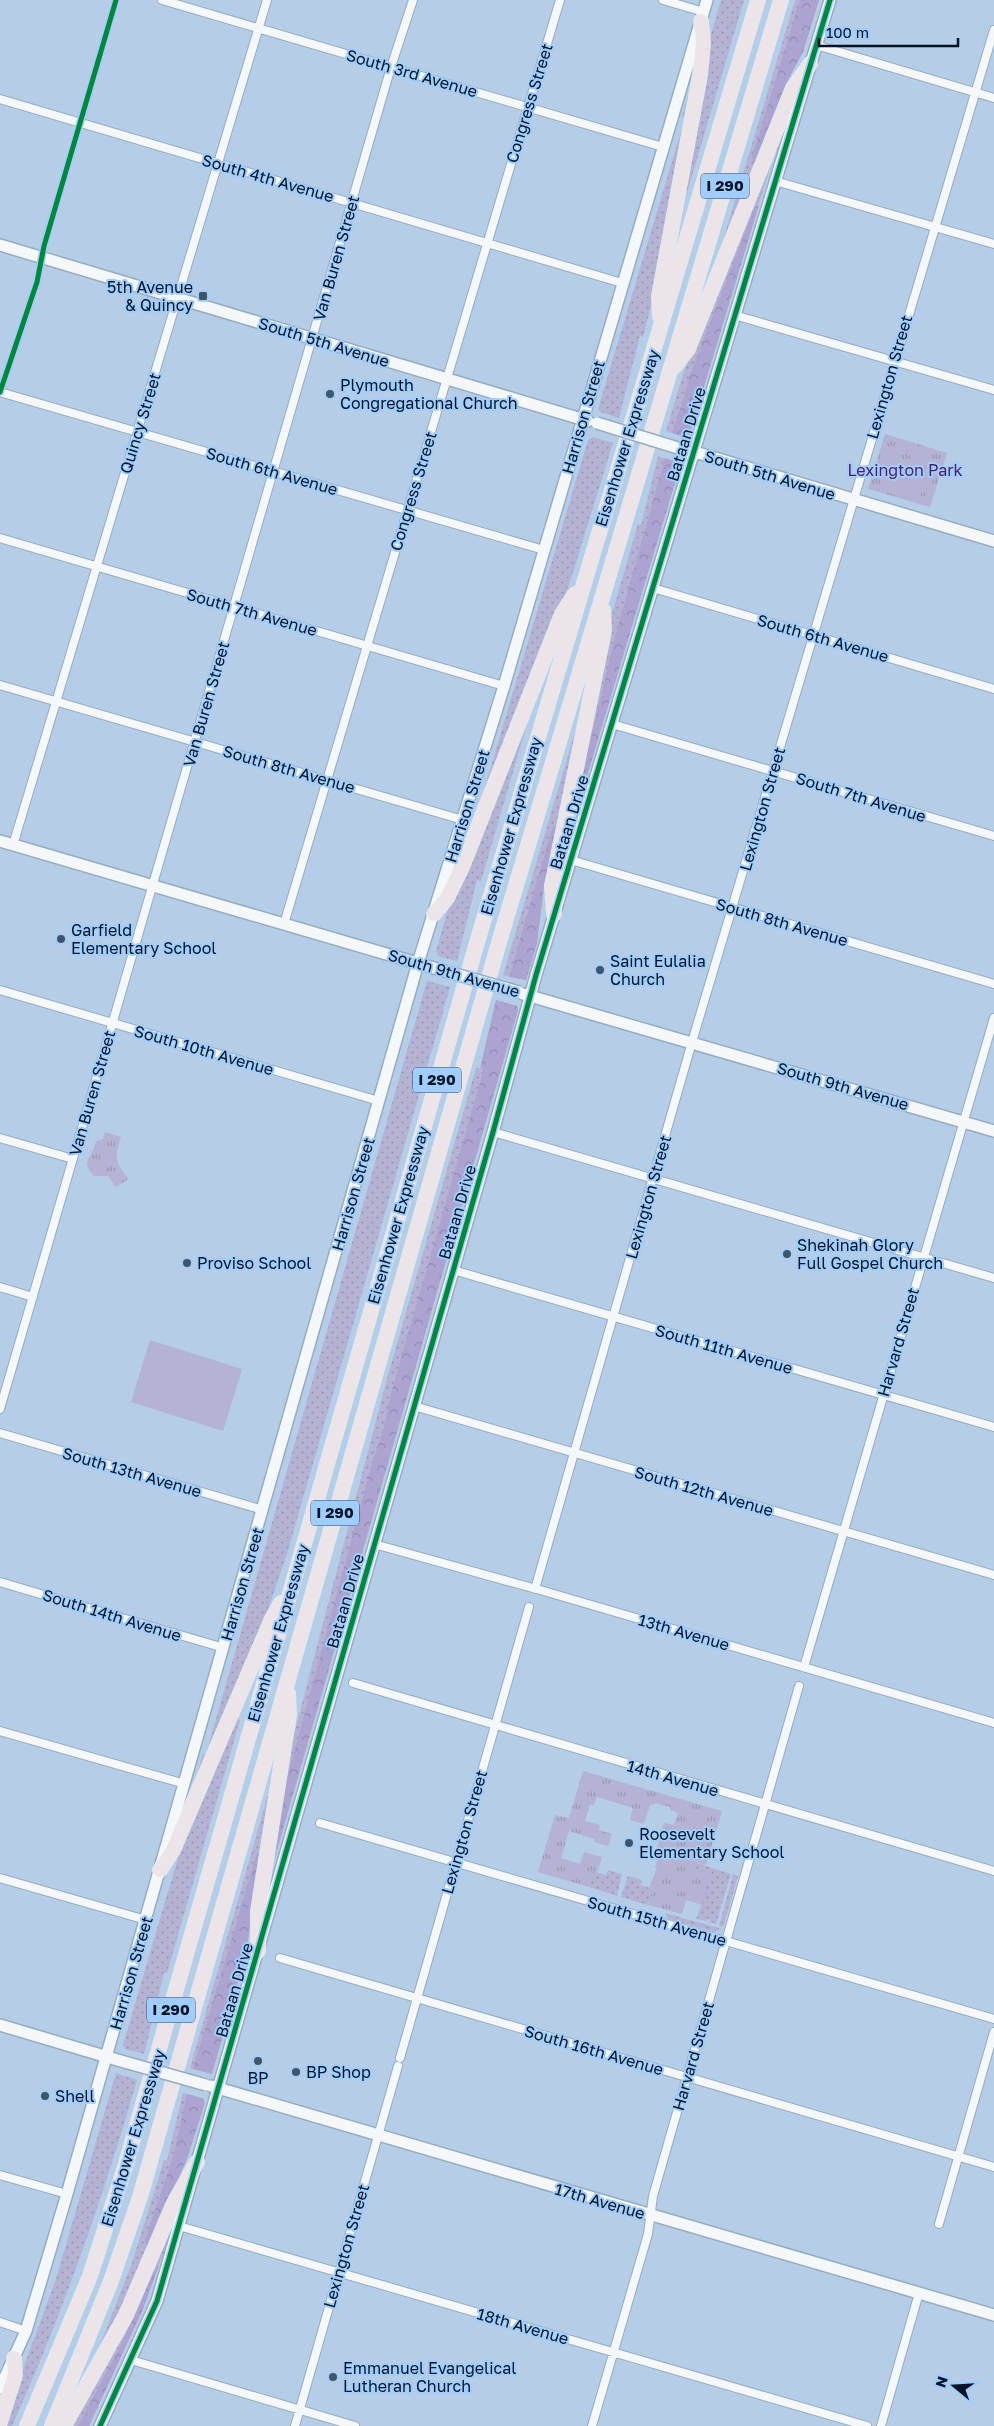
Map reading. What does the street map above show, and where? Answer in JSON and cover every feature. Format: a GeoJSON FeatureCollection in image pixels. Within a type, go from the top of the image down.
{"type":"FeatureCollection","features":[{"type":"Feature","properties":{"kind":"highway","name":"Eisenhower Expressway"},"geometry":{"type":"LineString","coordinates":[[26,2426],[79,2302],[112,2210],[478,939],[758,0]]}},
{"type":"Feature","properties":{"kind":"highway","name":"Eisenhower Expressway"},"geometry":{"type":"LineString","coordinates":[[52,2426],[112,2281],[140,2197],[500,939],[781,0]]}},
{"type":"Feature","properties":{"kind":"highway"},"geometry":{"type":"LineString","coordinates":[[660,330],[659,296],[700,75],[703,43],[702,16]]}},
{"type":"Feature","properties":{"kind":"highway"},"geometry":{"type":"LineString","coordinates":[[670,373],[688,349],[792,88],[810,64]]}},
{"type":"Feature","properties":{"kind":"highway"},"geometry":{"type":"LineString","coordinates":[[434,914],[447,898],[462,867],[562,614],[586,576]]}},
{"type":"Feature","properties":{"kind":"highway"},"geometry":{"type":"LineString","coordinates":[[554,914],[552,886],[604,631],[603,595]]}},
{"type":"Feature","properties":{"kind":"highway"},"geometry":{"type":"LineString","coordinates":[[160,1870],[173,1850],[271,1621],[292,1586]]}},
{"type":"Feature","properties":{"kind":"highway"},"geometry":{"type":"LineString","coordinates":[[258,1950],[259,1903],[289,1715],[288,1680]]}},
{"type":"Feature","properties":{"kind":"highway"},"geometry":{"type":"LineString","coordinates":[[64,2426],[113,2341],[174,2203],[197,2162]]}},
{"type":"Feature","properties":{"kind":"highway"},"geometry":{"type":"LineString","coordinates":[[0,2422],[16,2374],[14,2358]]}},
{"type":"Feature","properties":{"kind":"street","name":"South 3rd Avenue"},"geometry":{"type":"LineString","coordinates":[[162,0],[662,146]]}},
{"type":"Feature","properties":{"kind":"street","name":"Quincy Street"},"geometry":{"type":"LineString","coordinates":[[13,845],[267,0]]}},
{"type":"Feature","properties":{"kind":"street","name":"Van Buren Street"},"geometry":{"type":"LineString","coordinates":[[0,1409],[391,67],[413,0]]}},
{"type":"Feature","properties":{"kind":"street","name":"Congress Street"},"geometry":{"type":"LineString","coordinates":[[284,924],[560,0]]}},
{"type":"Feature","properties":{"kind":"street"},"geometry":{"type":"LineString","coordinates":[[663,0],[702,16]]}},
{"type":"Feature","properties":{"kind":"street","name":"Harrison Street"},"geometry":{"type":"LineString","coordinates":[[0,2388],[26,2331],[67,2194],[264,1510],[418,963],[504,686],[662,146],[707,0]]}},
{"type":"Feature","properties":{"kind":"street","name":"Bataan Drive"},"geometry":{"type":"LineString","coordinates":[[100,2426],[157,2301],[493,1132],[530,996],[830,0]]}},
{"type":"Feature","properties":{"kind":"street","name":"Lexington Street"},"geometry":{"type":"LineString","coordinates":[[535,1589],[692,1042],[994,30]]}},
{"type":"Feature","properties":{"kind":"street"},"geometry":{"type":"LineString","coordinates":[[816,45],[994,98]]}},
{"type":"Feature","properties":{"kind":"street","name":"South 4th Avenue"},"geometry":{"type":"LineString","coordinates":[[0,99],[622,283]]}},
{"type":"Feature","properties":{"kind":"street"},"geometry":{"type":"LineString","coordinates":[[775,181],[994,244]]}},
{"type":"Feature","properties":{"kind":"street","name":"South 5th Avenue"},"geometry":{"type":"LineString","coordinates":[[0,245],[994,541]]}},
{"type":"Feature","properties":{"kind":"street"},"geometry":{"type":"LineString","coordinates":[[734,315],[994,390]]}},
{"type":"Feature","properties":{"kind":"street","name":"South 6th Avenue"},"geometry":{"type":"LineString","coordinates":[[0,392],[544,550]]}},
{"type":"Feature","properties":{"kind":"street","name":"South 7th Avenue"},"geometry":{"type":"LineString","coordinates":[[0,538],[504,686]]}},
{"type":"Feature","properties":{"kind":"street","name":"South 6th Avenue"},"geometry":{"type":"LineString","coordinates":[[653,588],[994,688]]}},
{"type":"Feature","properties":{"kind":"street","name":"South 8th Avenue"},"geometry":{"type":"LineString","coordinates":[[0,684],[463,820]]}},
{"type":"Feature","properties":{"kind":"street","name":"South 7th Avenue"},"geometry":{"type":"LineString","coordinates":[[612,724],[994,836]]}},
{"type":"Feature","properties":{"kind":"street","name":"South 9th Avenue"},"geometry":{"type":"LineString","coordinates":[[0,842],[994,1131]]}},
{"type":"Feature","properties":{"kind":"street","name":"South 8th Avenue"},"geometry":{"type":"LineString","coordinates":[[571,860],[994,984]]}},
{"type":"Feature","properties":{"kind":"street","name":"South 10th Avenue"},"geometry":{"type":"LineString","coordinates":[[0,990],[379,1101]]}},
{"type":"Feature","properties":{"kind":"street","name":"Harvard Street"},"geometry":{"type":"LineString","coordinates":[[804,1667],[922,1258],[994,1018]]}},
{"type":"Feature","properties":{"kind":"street"},"geometry":{"type":"LineString","coordinates":[[493,1132],[994,1278]]}},
{"type":"Feature","properties":{"kind":"street"},"geometry":{"type":"LineString","coordinates":[[0,1138],[73,1159]]}},
{"type":"Feature","properties":{"kind":"street","name":"South 11th Avenue"},"geometry":{"type":"LineString","coordinates":[[453,1270],[994,1427]]}},
{"type":"Feature","properties":{"kind":"street"},"geometry":{"type":"LineString","coordinates":[[0,1287],[33,1297]]}},
{"type":"Feature","properties":{"kind":"street","name":"South 12th Avenue"},"geometry":{"type":"LineString","coordinates":[[414,1406],[994,1575]]}},
{"type":"Feature","properties":{"kind":"street","name":"South 13th Avenue"},"geometry":{"type":"LineString","coordinates":[[0,1433],[264,1510]]}},
{"type":"Feature","properties":{"kind":"street","name":"13th Avenue"},"geometry":{"type":"LineString","coordinates":[[374,1544],[994,1722]]}},
{"type":"Feature","properties":{"kind":"street","name":"South 14th Avenue"},"geometry":{"type":"LineString","coordinates":[[0,1582],[224,1648]]}},
{"type":"Feature","properties":{"kind":"street","name":"Lexington Street"},"geometry":{"type":"LineString","coordinates":[[400,2058],[529,1607]]}},
{"type":"Feature","properties":{"kind":"street","name":"14th Avenue"},"geometry":{"type":"LineString","coordinates":[[353,1683],[994,1871]]}},
{"type":"Feature","properties":{"kind":"street","name":"Harvard Street"},"geometry":{"type":"LineString","coordinates":[[592,2426],[648,2234],[649,2216],[687,2077],[799,1686]]}},
{"type":"Feature","properties":{"kind":"street"},"geometry":{"type":"LineString","coordinates":[[0,1731],[185,1784]]}},
{"type":"Feature","properties":{"kind":"street","name":"South 15th Avenue"},"geometry":{"type":"LineString","coordinates":[[320,1822],[994,2019]]}},
{"type":"Feature","properties":{"kind":"street"},"geometry":{"type":"LineString","coordinates":[[0,1878],[146,1920]]}},
{"type":"Feature","properties":{"kind":"street","name":"South 16th Avenue"},"geometry":{"type":"LineString","coordinates":[[280,1958],[994,2167]]}},
{"type":"Feature","properties":{"kind":"street","name":"17th Avenue"},"geometry":{"type":"LineString","coordinates":[[0,2025],[649,2216],[994,2315]]}},
{"type":"Feature","properties":{"kind":"street"},"geometry":{"type":"LineString","coordinates":[[939,2224],[994,2032]]}},
{"type":"Feature","properties":{"kind":"street","name":"Lexington Street"},"geometry":{"type":"LineString","coordinates":[[295,2426],[398,2066]]}},
{"type":"Feature","properties":{"kind":"street"},"geometry":{"type":"LineString","coordinates":[[0,2175],[67,2194]]}},
{"type":"Feature","properties":{"kind":"street","name":"18th Avenue"},"geometry":{"type":"LineString","coordinates":[[179,2226],[867,2426]]}},
{"type":"Feature","properties":{"kind":"street"},"geometry":{"type":"LineString","coordinates":[[881,2426],[919,2293]]}},
{"type":"Feature","properties":{"kind":"street"},"geometry":{"type":"LineString","coordinates":[[0,2322],[26,2331]]}},
{"type":"Feature","properties":{"kind":"street"},"geometry":{"type":"LineString","coordinates":[[131,2360],[355,2426]]}},
{"type":"Feature","properties":{"kind":"green space"},"geometry":{"type":"Polygon","coordinates":[[[721,0],[744,0],[681,213],[710,38],[721,0]]]}},
{"type":"Feature","properties":{"kind":"green space"},"geometry":{"type":"Polygon","coordinates":[[[795,0],[819,0],[803,51],[789,78],[726,242],[723,241],[795,0]]]}},
{"type":"Feature","properties":{"kind":"green space"},"geometry":{"type":"Polygon","coordinates":[[[800,0],[819,0],[803,52],[789,78],[755,164],[752,157],[800,0]]]}},
{"type":"Feature","properties":{"kind":"green space"},"geometry":{"type":"Polygon","coordinates":[[[691,85],[655,291],[643,337],[640,336],[619,418],[600,412],[598,409],[685,118],[682,117],[691,85]]]}},
{"type":"Feature","properties":{"kind":"green space"},"geometry":{"type":"Polygon","coordinates":[[[792,103],[778,152],[775,151],[689,436],[685,437],[666,431],[683,374],[792,103]]]}},
{"type":"Feature","properties":{"kind":"green space"},"geometry":{"type":"Polygon","coordinates":[[[759,205],[689,436],[685,437],[672,433],[688,380],[755,207],[759,205]]]}},
{"type":"Feature","properties":{"kind":"green space","name":"Lexington Park"},"geometry":{"type":"Polygon","coordinates":[[[885,434],[947,453],[930,507],[868,489],[885,434]]]}},
{"type":"Feature","properties":{"kind":"green space"},"geometry":{"type":"Polygon","coordinates":[[[593,437],[613,443],[570,582],[462,857],[473,816],[476,817],[588,440],[593,437]]]}},
{"type":"Feature","properties":{"kind":"green space"},"geometry":{"type":"Polygon","coordinates":[[[658,456],[677,462],[680,466],[565,849],[568,850],[557,886],[612,614],[638,524],[641,525],[658,456]]]}},
{"type":"Feature","properties":{"kind":"green space"},"geometry":{"type":"Polygon","coordinates":[[[665,458],[679,463],[680,466],[578,806],[576,801],[615,637],[665,458]]]}},
{"type":"Feature","properties":{"kind":"green space"},"geometry":{"type":"Polygon","coordinates":[[[895,476],[924,484],[919,502],[889,493],[895,476]]]}},
{"type":"Feature","properties":{"kind":"green space"},"geometry":{"type":"Polygon","coordinates":[[[525,720],[528,721],[481,881],[477,880],[457,961],[438,956],[436,951],[449,906],[525,720]]]}},
{"type":"Feature","properties":{"kind":"green space"},"geometry":{"type":"Polygon","coordinates":[[[578,722],[544,886],[537,943],[526,980],[503,975],[578,722]]]}},
{"type":"Feature","properties":{"kind":"green space"},"geometry":{"type":"Polygon","coordinates":[[[557,825],[544,886],[537,943],[526,980],[509,977],[552,829],[557,825]]]}},
{"type":"Feature","properties":{"kind":"green space"},"geometry":{"type":"Polygon","coordinates":[[[427,981],[450,987],[287,1554],[258,1638],[188,1803],[203,1754],[206,1754],[427,981]]]}},
{"type":"Feature","properties":{"kind":"green space"},"geometry":{"type":"Polygon","coordinates":[[[496,1000],[517,1006],[518,1010],[269,1879],[272,1880],[263,1911],[287,1761],[388,1375],[476,1068],[480,1068],[496,1000]]]}},
{"type":"Feature","properties":{"kind":"green space"},"geometry":{"type":"Polygon","coordinates":[[[496,1000],[517,1006],[518,1010],[277,1849],[275,1845],[285,1786],[371,1467],[384,1427],[390,1397],[483,1072],[481,1065],[496,1000]]]}},
{"type":"Feature","properties":{"kind":"green space"},"geometry":{"type":"Polygon","coordinates":[[[105,1132],[121,1137],[117,1160],[129,1179],[116,1187],[108,1176],[94,1176],[87,1162],[96,1141],[103,1139],[105,1132]]]}},
{"type":"Feature","properties":{"kind":"green space"},"geometry":{"type":"Polygon","coordinates":[[[150,1340],[242,1369],[223,1431],[131,1402],[150,1340]]]}},
{"type":"Feature","properties":{"kind":"green space"},"geometry":{"type":"Polygon","coordinates":[[[235,1718],[240,1720],[167,1973],[164,1973],[144,2054],[125,2049],[123,2045],[180,1851],[235,1718]]]}},
{"type":"Feature","properties":{"kind":"green space"},"geometry":{"type":"Polygon","coordinates":[[[583,1771],[722,1811],[706,1865],[697,1863],[695,1869],[710,1874],[702,1905],[686,1900],[682,1914],[648,1905],[653,1889],[649,1888],[657,1868],[655,1868],[657,1860],[654,1859],[664,1823],[674,1825],[678,1813],[670,1810],[670,1807],[654,1803],[650,1805],[644,1824],[630,1820],[633,1808],[597,1797],[594,1805],[590,1804],[585,1821],[600,1825],[599,1830],[612,1834],[608,1846],[594,1842],[594,1839],[569,1831],[561,1858],[580,1864],[584,1852],[602,1857],[597,1872],[593,1872],[589,1887],[538,1872],[555,1815],[569,1818],[583,1771]]]}},
{"type":"Feature","properties":{"kind":"green space"},"geometry":{"type":"Polygon","coordinates":[[[269,1791],[272,1792],[256,1880],[246,1954],[212,2074],[190,2068],[269,1791]]]}},
{"type":"Feature","properties":{"kind":"green space"},"geometry":{"type":"Polygon","coordinates":[[[257,1853],[260,1854],[246,1954],[212,2074],[193,2069],[257,1853]]]}},
{"type":"Feature","properties":{"kind":"green space"},"geometry":{"type":"Polygon","coordinates":[[[697,1863],[731,1874],[716,1924],[708,1919],[707,1921],[696,1919],[702,1904],[695,1869],[697,1863]]]}},
{"type":"Feature","properties":{"kind":"green space"},"geometry":{"type":"Polygon","coordinates":[[[608,1870],[622,1874],[617,1896],[589,1887],[593,1871],[606,1875],[608,1870]]]}},
{"type":"Feature","properties":{"kind":"green space"},"geometry":{"type":"Polygon","coordinates":[[[733,1874],[738,1876],[723,1927],[719,1926],[733,1874]]]}},
{"type":"Feature","properties":{"kind":"green space"},"geometry":{"type":"Polygon","coordinates":[[[628,1876],[642,1880],[641,1885],[653,1889],[648,1905],[621,1897],[628,1876]]]}},
{"type":"Feature","properties":{"kind":"green space"},"geometry":{"type":"Polygon","coordinates":[[[665,1913],[722,1929],[715,1932],[669,1919],[665,1913]]]}},
{"type":"Feature","properties":{"kind":"green space"},"geometry":{"type":"Polygon","coordinates":[[[116,2073],[137,2080],[96,2212],[31,2384],[12,2426],[2,2426],[56,2279],[116,2073]]]}},
{"type":"Feature","properties":{"kind":"green space"},"geometry":{"type":"Polygon","coordinates":[[[183,2093],[202,2098],[205,2102],[195,2134],[184,2167],[144,2266],[113,2328],[96,2356],[132,2263],[164,2160],[167,2160],[183,2093]]]}},
{"type":"Feature","properties":{"kind":"green space"},"geometry":{"type":"Polygon","coordinates":[[[187,2094],[202,2098],[205,2102],[188,2156],[148,2247],[145,2240],[173,2157],[187,2094]]]}},
{"type":"Feature","properties":{"kind":"green space"},"geometry":{"type":"Polygon","coordinates":[[[180,2205],[164,2259],[161,2259],[143,2309],[89,2426],[72,2426],[180,2205]]]}},
{"type":"Feature","properties":{"kind":"green space"},"geometry":{"type":"Polygon","coordinates":[[[159,2265],[143,2309],[89,2426],[78,2426],[121,2345],[152,2276],[159,2265]]]}},
{"type":"Feature","properties":{"kind":"cycle path"},"geometry":{"type":"LineString","coordinates":[[0,392],[37,282],[44,246],[116,0]]}},
{"type":"Feature","properties":{"kind":"cycle path"},"geometry":{"type":"LineString","coordinates":[[100,2426],[157,2301],[493,1132],[536,975],[830,0]]}},
{"type":"Feature","properties":{"kind":"place","name":"5th Avenue & Quincy"},"geometry":{"type":"Point","coordinates":[203,296]}},
{"type":"Feature","properties":{"kind":"place","name":"Plymouth Congregational Church"},"geometry":{"type":"Point","coordinates":[330,394]}},
{"type":"Feature","properties":{"kind":"place","name":"Garfield Elementary School"},"geometry":{"type":"Point","coordinates":[61,939]}},
{"type":"Feature","properties":{"kind":"place","name":"Saint Eulalia Church"},"geometry":{"type":"Point","coordinates":[600,970]}},
{"type":"Feature","properties":{"kind":"place","name":"Shekinah Glory Full Gospel Church"},"geometry":{"type":"Point","coordinates":[787,1254]}},
{"type":"Feature","properties":{"kind":"place","name":"Proviso School"},"geometry":{"type":"Point","coordinates":[187,1263]}},
{"type":"Feature","properties":{"kind":"place","name":"Roosevelt Elementary School"},"geometry":{"type":"Point","coordinates":[629,1843]}},
{"type":"Feature","properties":{"kind":"place","name":"BP"},"geometry":{"type":"Point","coordinates":[258,2061]}},
{"type":"Feature","properties":{"kind":"place","name":"BP Shop"},"geometry":{"type":"Point","coordinates":[296,2072]}},
{"type":"Feature","properties":{"kind":"place","name":"Shell"},"geometry":{"type":"Point","coordinates":[45,2096]}},
{"type":"Feature","properties":{"kind":"place","name":"Emmanuel Evangelical Lutheran Church"},"geometry":{"type":"Point","coordinates":[333,2377]}}]}
